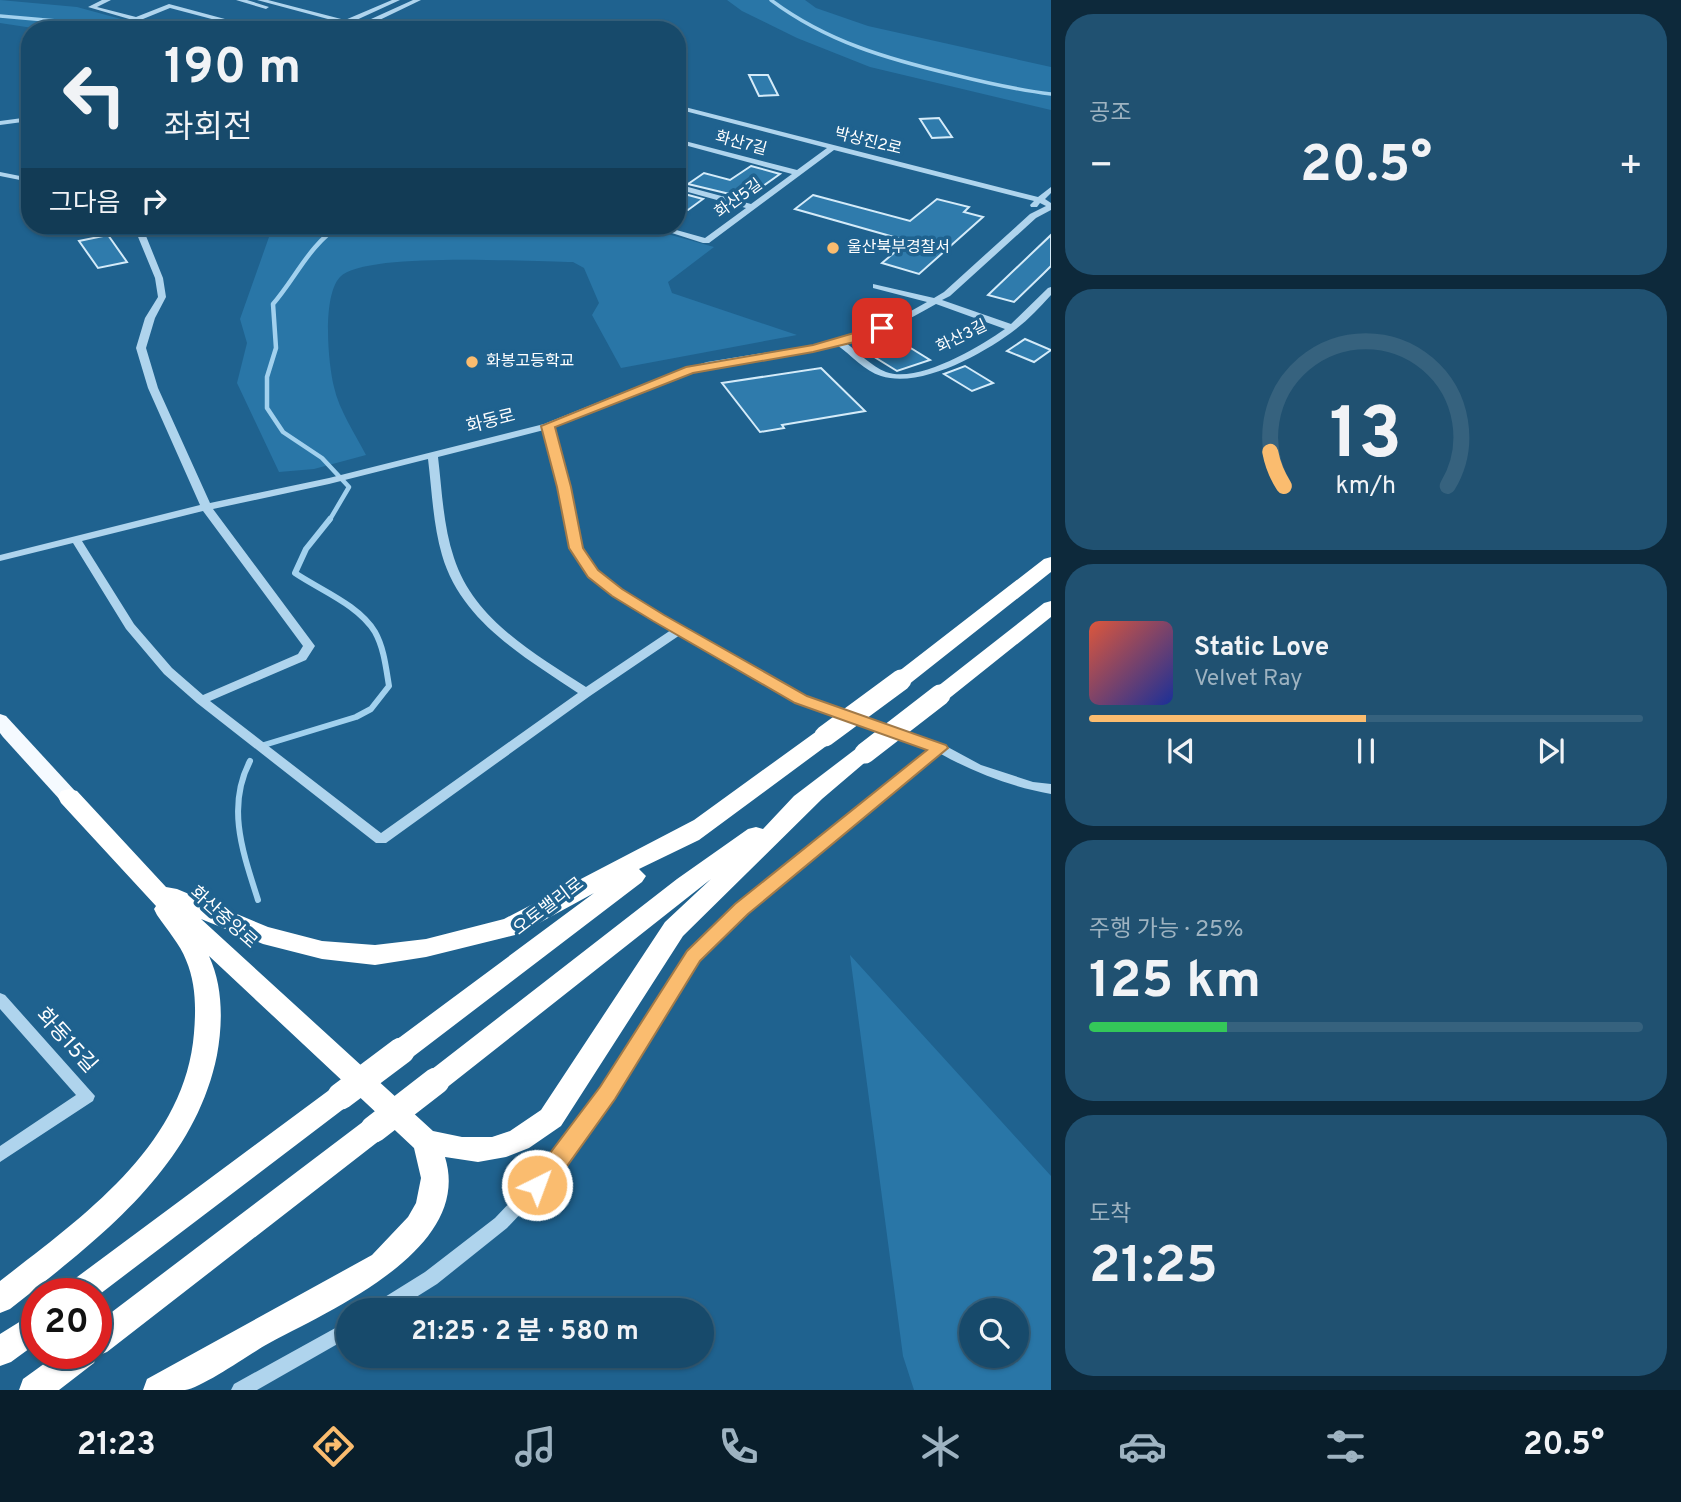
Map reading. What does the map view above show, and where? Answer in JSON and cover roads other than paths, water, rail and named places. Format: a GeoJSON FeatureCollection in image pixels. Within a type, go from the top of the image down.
{"type":"FeatureCollection","features":[{"type":"Feature","properties":{"kind":"highway","name":"오토밸리로"},"geometry":{"type":"LineString","coordinates":[[99,1278],[701,826],[901,680],[1051,563]]}},
{"type":"Feature","properties":{"kind":"highway"},"geometry":{"type":"LineString","coordinates":[[112,1330],[436,1081],[685,885],[813,794],[1051,607]]}},
{"type":"Feature","properties":{"kind":"highway"},"geometry":{"type":"LineString","coordinates":[[425,1141],[466,1151],[497,1149],[527,1137],[551,1118],[674,929],[813,794]]}},
{"type":"Feature","properties":{"kind":"highway","name":"화산중앙로"},"geometry":{"type":"LineString","coordinates":[[69,797],[151,887],[425,1141]]}},
{"type":"Feature","properties":{"kind":"highway"},"geometry":{"type":"LineString","coordinates":[[151,887],[263,936],[322,950],[374,955],[426,948],[510,927],[701,826]]}},
{"type":"Feature","properties":{"kind":"highway"},"geometry":{"type":"LineString","coordinates":[[0,1298],[70,1244],[154,1162],[188,1107],[202,1067],[209,1029],[207,995],[200,963],[151,887]]}},
{"type":"Feature","properties":{"kind":"highway"},"geometry":{"type":"LineString","coordinates":[[158,1390],[382,1264],[412,1234],[430,1206],[436,1176],[425,1141]]}},
{"type":"Feature","properties":{"kind":"highway"},"geometry":{"type":"LineString","coordinates":[[0,1352],[21,1337]]}},
{"type":"Feature","properties":{"kind":"highway"},"geometry":{"type":"LineString","coordinates":[[34,1390],[62,1369]]}},
{"type":"Feature","properties":{"kind":"main road","name":"화산중앙로"},"geometry":{"type":"LineString","coordinates":[[0,720],[69,797]]}},
{"type":"Feature","properties":{"kind":"street"},"geometry":{"type":"LineString","coordinates":[[108,0],[91,7],[144,21]]}},
{"type":"Feature","properties":{"kind":"street"},"geometry":{"type":"LineString","coordinates":[[239,0],[319,21]]}},
{"type":"Feature","properties":{"kind":"street"},"geometry":{"type":"LineString","coordinates":[[260,0],[343,21]]}},
{"type":"Feature","properties":{"kind":"street"},"geometry":{"type":"LineString","coordinates":[[349,21],[397,0]]}},
{"type":"Feature","properties":{"kind":"street"},"geometry":{"type":"LineString","coordinates":[[372,21],[418,0]]}},
{"type":"Feature","properties":{"kind":"street"},"geometry":{"type":"LineString","coordinates":[[137,19],[170,6],[228,21]]}},
{"type":"Feature","properties":{"kind":"street","name":"박상진2로"},"geometry":{"type":"LineString","coordinates":[[686,109],[1035,207],[1051,206]]}},
{"type":"Feature","properties":{"kind":"street","name":"박상진2로"},"geometry":{"type":"LineString","coordinates":[[686,115],[830,149]]}},
{"type":"Feature","properties":{"kind":"street"},"geometry":{"type":"LineString","coordinates":[[0,123],[21,120]]}},
{"type":"Feature","properties":{"kind":"street","name":"화산7길"},"geometry":{"type":"LineString","coordinates":[[686,143],[797,173]]}},
{"type":"Feature","properties":{"kind":"street","name":"화산5길"},"geometry":{"type":"LineString","coordinates":[[685,235],[706,241],[830,149]]}},
{"type":"Feature","properties":{"kind":"street"},"geometry":{"type":"LineString","coordinates":[[0,174],[21,178]]}},
{"type":"Feature","properties":{"kind":"street"},"geometry":{"type":"LineString","coordinates":[[686,189],[752,207]]}},
{"type":"Feature","properties":{"kind":"street","name":"화동로"},"geometry":{"type":"LineString","coordinates":[[0,558],[206,507],[329,481],[548,426],[606,405],[669,377],[710,364],[839,342],[898,322],[936,301],[959,284],[1051,189]]}},
{"type":"Feature","properties":{"kind":"street","name":"화동로"},"geometry":{"type":"LineString","coordinates":[[1035,207],[1051,206]]}},
{"type":"Feature","properties":{"kind":"street"},"geometry":{"type":"LineString","coordinates":[[142,235],[159,278],[162,297],[150,318],[141,348],[153,388],[206,507],[309,646],[302,657],[201,700]]}},
{"type":"Feature","properties":{"kind":"street"},"geometry":{"type":"LineString","coordinates":[[876,286],[936,301],[1012,328]]}},
{"type":"Feature","properties":{"kind":"street","name":"화산3길"},"geometry":{"type":"LineString","coordinates":[[839,342],[883,374],[909,377],[965,356],[1012,328],[1051,290]]}},
{"type":"Feature","properties":{"kind":"street"},"geometry":{"type":"LineString","coordinates":[[548,426],[576,548],[593,573],[609,586],[679,631],[801,700],[940,748],[976,768],[1032,786],[1051,789]]}},
{"type":"Feature","properties":{"kind":"street"},"geometry":{"type":"LineString","coordinates":[[433,455],[442,525],[452,570],[469,600],[491,625],[586,693]]}},
{"type":"Feature","properties":{"kind":"street"},"geometry":{"type":"LineString","coordinates":[[76,540],[130,626],[168,671],[201,700],[381,840],[586,693],[679,631]]}},
{"type":"Feature","properties":{"kind":"street"},"geometry":{"type":"LineString","coordinates":[[398,1298],[430,1278],[500,1223],[555,1166],[608,1093],[694,956],[741,909],[940,748]]}},
{"type":"Feature","properties":{"kind":"street","name":"화동15길"},"geometry":{"type":"LineString","coordinates":[[0,999],[87,1096],[0,1155]]}},
{"type":"Feature","properties":{"kind":"street"},"geometry":{"type":"LineString","coordinates":[[240,1390],[336,1336]]}},
{"type":"Feature","properties":{"kind":"waterway"},"geometry":{"type":"LineString","coordinates":[[771,0],[792,15],[836,38],[882,55],[979,81],[1051,94]]}},
{"type":"Feature","properties":{"kind":"waterway"},"geometry":{"type":"LineString","coordinates":[[0,16],[57,21]]}},
{"type":"Feature","properties":{"kind":"waterway"},"geometry":{"type":"LineString","coordinates":[[328,235],[312,251],[273,304],[276,348],[267,377],[267,408],[283,432],[322,458],[349,487],[329,521]]}},
{"type":"Feature","properties":{"kind":"waterway"},"geometry":{"type":"LineString","coordinates":[[264,745],[356,717],[371,709],[389,686],[381,645],[368,622],[349,606],[295,573],[306,549],[330,519]]}},
{"type":"Feature","properties":{"kind":"waterway"},"geometry":{"type":"LineString","coordinates":[[250,761],[243,778],[238,813],[247,865],[258,900]]}},
{"type":"Feature","properties":{"kind":"place","name":"울산북부경찰서"},"geometry":{"type":"Point","coordinates":[833,248]}},
{"type":"Feature","properties":{"kind":"place","name":"화봉고등학교"},"geometry":{"type":"Point","coordinates":[472,362]}}]}
